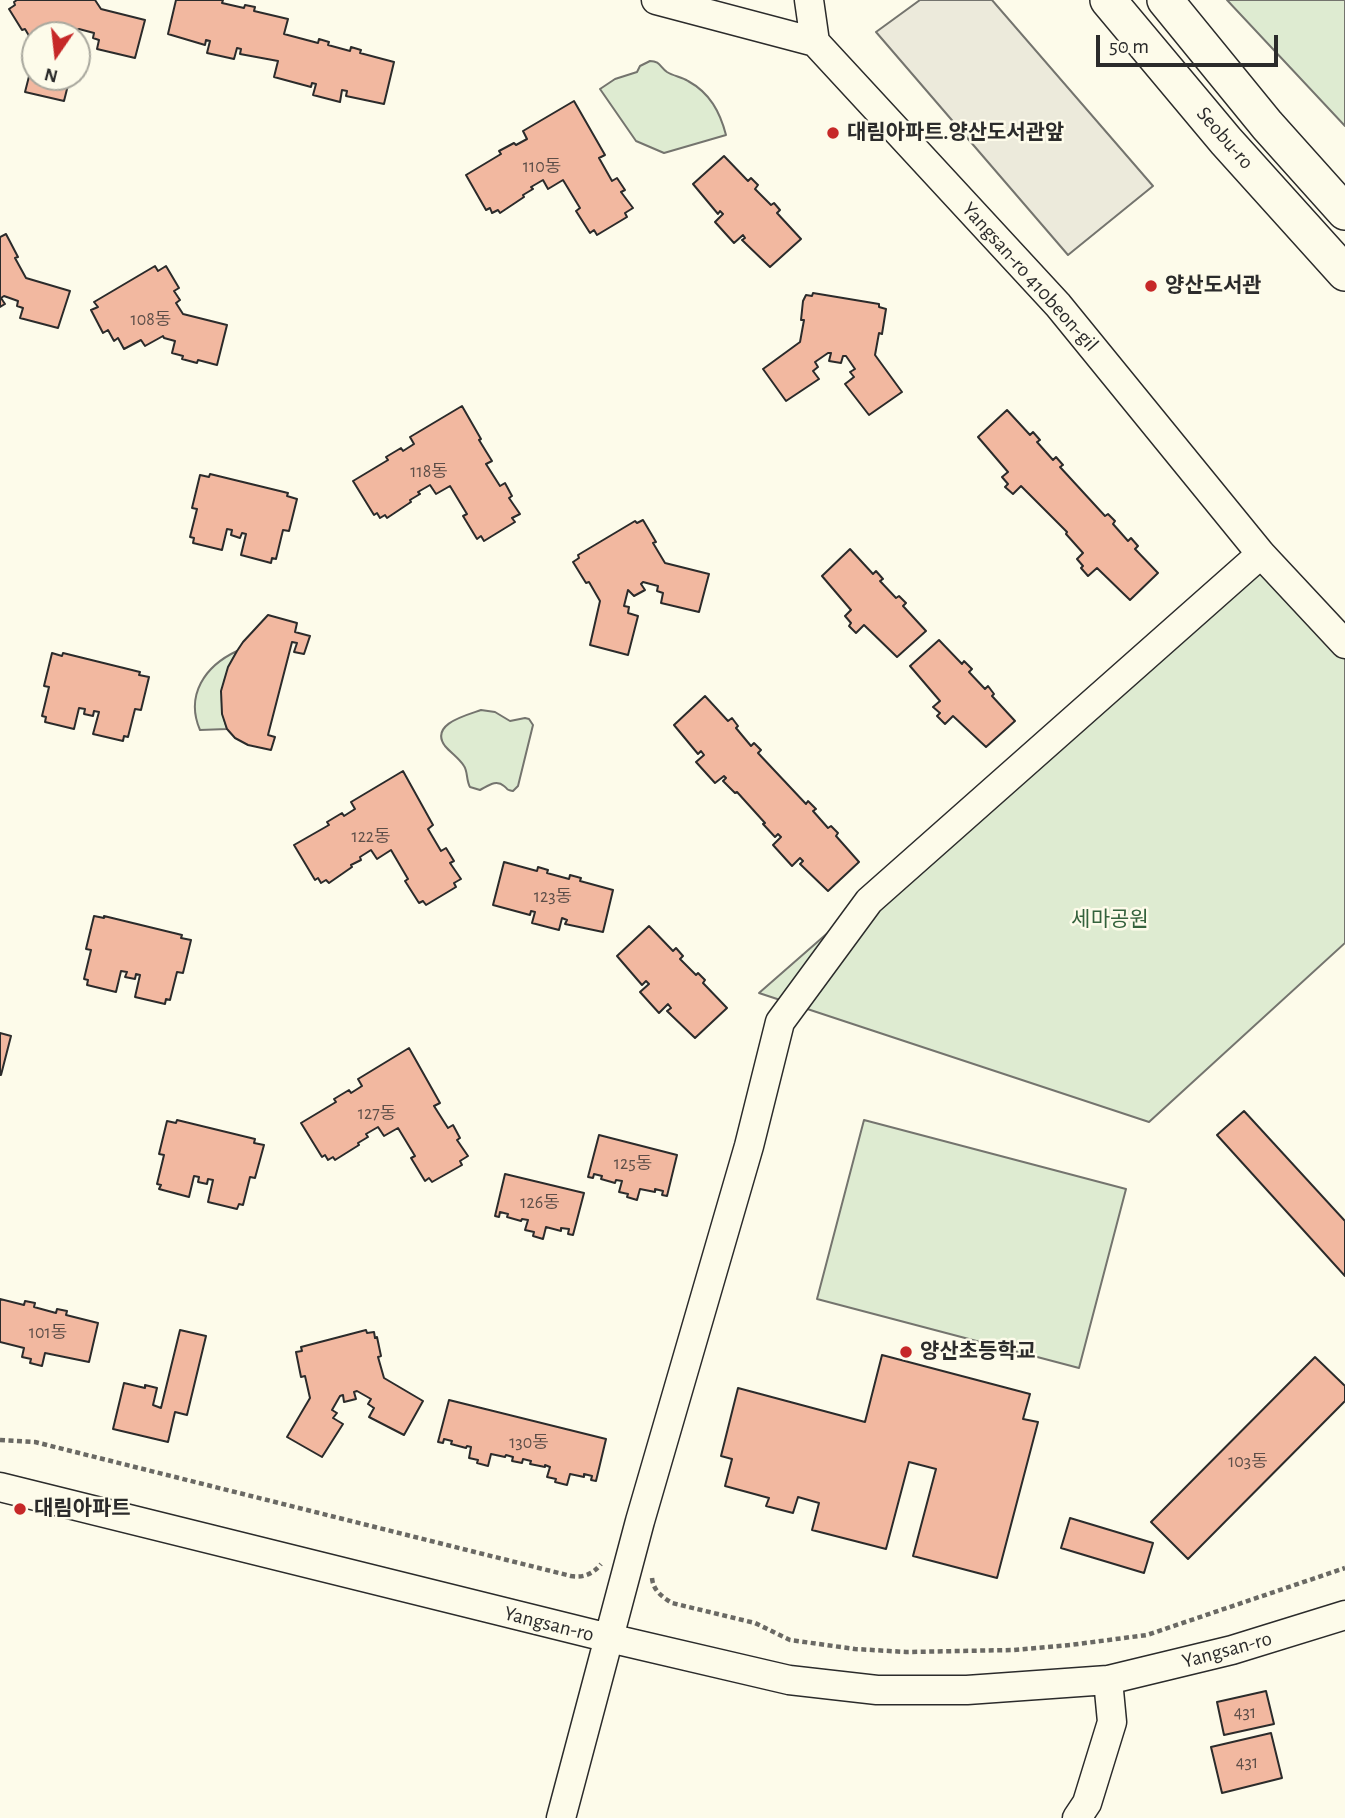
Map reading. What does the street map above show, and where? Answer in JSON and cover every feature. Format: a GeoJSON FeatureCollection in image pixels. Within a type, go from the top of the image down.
{"type":"FeatureCollection","features":[{"type":"Feature","properties":{"kind":"main road","name":"Seobu-ro"},"geometry":{"type":"LineString","coordinates":[[1108,0],[1226,141],[1345,273]]}},
{"type":"Feature","properties":{"kind":"main road","name":"Seobu-ro"},"geometry":{"type":"LineString","coordinates":[[1165,0],[1267,125],[1345,212]]}},
{"type":"Feature","properties":{"kind":"street"},"geometry":{"type":"LineString","coordinates":[[656,0],[815,42],[809,0]]}},
{"type":"Feature","properties":{"kind":"street","name":"Yangsan-ro 410beon-gil"},"geometry":{"type":"LineString","coordinates":[[815,42],[1058,305],[1261,554],[1345,644]]}},
{"type":"Feature","properties":{"kind":"street"},"geometry":{"type":"LineString","coordinates":[[561,1818],[640,1521],[749,1146],[780,1022],[869,901],[1261,554]]}},
{"type":"Feature","properties":{"kind":"street","name":"Yangsan-ro"},"geometry":{"type":"LineString","coordinates":[[0,1487],[609,1639],[789,1680],[877,1690],[967,1690],[1108,1679],[1232,1650],[1345,1615]]}},
{"type":"Feature","properties":{"kind":"street"},"geometry":{"type":"LineString","coordinates":[[1077,1818],[1087,1803],[1112,1722],[1108,1679]]}},
{"type":"Feature","properties":{"kind":"path"},"geometry":{"type":"LineString","coordinates":[[0,1440],[35,1442],[571,1576],[588,1575],[603,1562]]}},
{"type":"Feature","properties":{"kind":"path"},"geometry":{"type":"LineString","coordinates":[[652,1574],[655,1588],[672,1603],[755,1623],[790,1640],[855,1649],[962,1652],[1070,1645],[1147,1634],[1345,1568]]}},
{"type":"Feature","properties":{"kind":"green space"},"geometry":{"type":"Polygon","coordinates":[[[1227,0],[1345,0],[1345,126],[1227,0]]]}},
{"type":"Feature","properties":{"kind":"green space"},"geometry":{"type":"Polygon","coordinates":[[[650,61],[658,63],[667,72],[702,91],[717,111],[726,135],[664,153],[636,141],[600,89],[615,79],[637,72],[640,66],[650,61]]]}},
{"type":"Feature","properties":{"kind":"green space","name":"세마공원"},"geometry":{"type":"Polygon","coordinates":[[[1261,554],[1345,644],[1345,943],[1149,1122],[759,993],[1261,554]]]}},
{"type":"Feature","properties":{"kind":"green space"},"geometry":{"type":"Polygon","coordinates":[[[237,651],[223,689],[222,708],[227,729],[200,730],[195,705],[201,683],[216,665],[237,651]]]}},
{"type":"Feature","properties":{"kind":"green space"},"geometry":{"type":"Polygon","coordinates":[[[481,710],[495,712],[510,721],[529,719],[533,725],[518,786],[513,791],[498,783],[480,790],[470,787],[464,766],[441,738],[446,726],[481,710]]]}},
{"type":"Feature","properties":{"kind":"green space"},"geometry":{"type":"Polygon","coordinates":[[[864,1120],[1126,1189],[1079,1368],[817,1299],[864,1120]]]}},
{"type":"Feature","properties":{"kind":"shaded area"},"geometry":{"type":"Polygon","coordinates":[[[920,0],[992,0],[1153,186],[1068,255],[876,32],[920,0]]]}},
{"type":"Feature","properties":{"kind":"building"},"geometry":{"type":"Polygon","coordinates":[[[95,0],[101,9],[145,20],[135,58],[97,49],[99,40],[93,38],[91,21],[21,21],[21,28],[9,9],[15,5],[14,2],[95,0]]]}},
{"type":"Feature","properties":{"kind":"building"},"geometry":{"type":"Polygon","coordinates":[[[176,0],[223,0],[222,3],[244,8],[245,5],[255,7],[254,11],[288,19],[284,34],[318,43],[319,39],[329,42],[328,45],[350,51],[351,47],[361,50],[360,53],[394,62],[384,104],[346,96],[347,91],[342,90],[340,102],[313,95],[316,84],[312,83],[311,87],[274,77],[278,61],[240,54],[241,49],[237,48],[234,59],[207,53],[210,41],[206,40],[205,45],[168,34],[176,0]]]}},
{"type":"Feature","properties":{"kind":"building"},"geometry":{"type":"Polygon","coordinates":[[[25,91],[66,91],[64,101],[25,91]]]}},
{"type":"Feature","properties":{"kind":"building"},"geometry":{"type":"Polygon","coordinates":[[[574,101],[605,155],[599,158],[612,181],[617,178],[625,190],[621,192],[633,208],[625,213],[627,217],[597,235],[594,230],[590,233],[576,211],[580,208],[563,180],[548,189],[543,180],[500,213],[498,210],[492,213],[490,208],[486,210],[466,175],[501,154],[499,151],[527,139],[523,131],[574,101]]]}},
{"type":"Feature","properties":{"kind":"building"},"geometry":{"type":"Polygon","coordinates":[[[724,156],[748,181],[751,178],[758,185],[755,189],[771,205],[774,203],[780,210],[777,213],[801,239],[770,267],[742,240],[745,238],[743,235],[734,243],[715,222],[723,214],[720,211],[718,214],[693,184],[724,156]]]}},
{"type":"Feature","properties":{"kind":"building"},"geometry":{"type":"Polygon","coordinates":[[[6,234],[26,278],[70,291],[58,328],[20,318],[23,308],[17,306],[18,301],[4,296],[1,298],[5,304],[0,307],[0,237],[6,234]]]}},
{"type":"Feature","properties":{"kind":"building"},"geometry":{"type":"Polygon","coordinates":[[[155,266],[158,271],[166,266],[179,288],[174,291],[180,300],[176,303],[183,314],[227,325],[217,365],[182,359],[183,356],[172,353],[175,341],[163,336],[145,346],[141,340],[124,349],[118,338],[114,341],[108,330],[103,333],[91,310],[98,307],[94,302],[155,266]]]}},
{"type":"Feature","properties":{"kind":"building"},"geometry":{"type":"Polygon","coordinates":[[[813,293],[879,304],[879,307],[886,309],[875,355],[902,392],[869,415],[845,384],[854,377],[850,372],[855,369],[846,356],[843,356],[841,363],[829,361],[831,353],[828,353],[815,362],[818,367],[813,371],[819,379],[786,401],[763,369],[800,342],[804,320],[801,320],[803,301],[806,295],[812,296],[813,293]]]}},
{"type":"Feature","properties":{"kind":"building"},"geometry":{"type":"Polygon","coordinates":[[[462,406],[492,461],[486,464],[500,486],[505,483],[512,496],[509,498],[520,514],[512,518],[515,522],[484,541],[481,536],[477,539],[463,516],[467,514],[450,486],[436,494],[430,485],[387,518],[385,515],[380,518],[377,513],[374,515],[353,481],[388,460],[386,457],[414,444],[410,437],[462,406]]]}},
{"type":"Feature","properties":{"kind":"building"},"geometry":{"type":"Polygon","coordinates":[[[1007,410],[1030,435],[1033,432],[1040,440],[1037,442],[1053,460],[1056,457],[1063,465],[1060,467],[1105,516],[1108,514],[1115,521],[1113,524],[1128,541],[1131,538],[1138,546],[1135,549],[1158,573],[1130,600],[1097,568],[1088,576],[1077,559],[1083,553],[1067,532],[1021,486],[1013,494],[1005,487],[1008,484],[1002,477],[1008,472],[978,437],[1007,410]]]}},
{"type":"Feature","properties":{"kind":"building"},"geometry":{"type":"Polygon","coordinates":[[[210,474],[288,493],[287,496],[297,499],[289,531],[283,530],[276,559],[272,558],[271,563],[241,555],[246,534],[242,533],[240,538],[231,535],[232,530],[227,529],[222,550],[193,543],[194,538],[190,537],[197,509],[192,508],[200,475],[209,477],[210,474]]]}},
{"type":"Feature","properties":{"kind":"building"},"geometry":{"type":"Polygon","coordinates":[[[643,520],[665,563],[709,574],[699,612],[661,603],[663,593],[657,591],[658,586],[643,582],[641,584],[645,590],[634,596],[628,590],[624,606],[629,607],[628,613],[638,616],[628,655],[590,645],[600,601],[573,562],[579,558],[578,555],[635,521],[637,523],[643,520]]]}},
{"type":"Feature","properties":{"kind":"building"},"geometry":{"type":"Polygon","coordinates":[[[850,549],[873,574],[876,571],[883,579],[880,581],[896,598],[899,596],[906,603],[903,606],[926,631],[897,657],[864,625],[856,633],[849,626],[851,623],[845,616],[851,610],[822,576],[850,549]]]}},
{"type":"Feature","properties":{"kind":"building"},"geometry":{"type":"Polygon","coordinates":[[[268,615],[297,623],[295,632],[310,636],[304,654],[294,652],[297,643],[292,642],[268,735],[275,737],[271,750],[248,745],[235,738],[227,729],[222,714],[221,691],[228,667],[237,651],[268,615]]]}},
{"type":"Feature","properties":{"kind":"building"},"geometry":{"type":"Polygon","coordinates":[[[939,640],[962,664],[964,661],[972,669],[969,672],[985,689],[988,686],[994,694],[992,696],[1015,721],[986,747],[953,716],[945,724],[937,716],[940,713],[933,707],[940,701],[910,666],[939,640]]]}},
{"type":"Feature","properties":{"kind":"building"},"geometry":{"type":"Polygon","coordinates":[[[52,653],[62,656],[63,653],[140,672],[139,675],[149,677],[141,710],[135,709],[128,737],[124,736],[123,741],[93,734],[99,712],[94,711],[93,716],[84,714],[85,709],[79,708],[74,729],[45,722],[46,717],[42,716],[49,687],[44,686],[52,653]]]}},
{"type":"Feature","properties":{"kind":"building"},"geometry":{"type":"Polygon","coordinates":[[[705,696],[728,721],[732,718],[738,726],[736,728],[751,746],[754,743],[761,750],[758,753],[806,804],[808,801],[816,809],[813,811],[828,828],[831,826],[838,833],[836,836],[859,862],[828,891],[800,864],[803,861],[800,858],[792,866],[773,845],[781,837],[778,834],[775,837],[737,792],[723,781],[726,778],[724,776],[715,783],[696,762],[704,755],[701,751],[698,754],[674,725],[705,696]]]}},
{"type":"Feature","properties":{"kind":"building"},"geometry":{"type":"Polygon","coordinates":[[[403,771],[433,825],[428,829],[441,851],[446,848],[454,861],[450,863],[461,879],[454,883],[456,887],[426,905],[423,901],[419,903],[405,881],[408,879],[391,850],[377,859],[371,850],[329,883],[326,880],[321,883],[318,878],[315,880],[294,845],[329,825],[327,822],[342,813],[344,816],[355,809],[351,802],[403,771]]]}},
{"type":"Feature","properties":{"kind":"building"},"geometry":{"type":"Polygon","coordinates":[[[504,862],[537,871],[538,867],[548,870],[547,873],[569,879],[570,875],[581,878],[580,881],[613,890],[603,932],[565,924],[567,920],[562,918],[559,930],[532,923],[535,912],[531,911],[530,915],[493,905],[504,862]]]}},
{"type":"Feature","properties":{"kind":"building"},"geometry":{"type":"Polygon","coordinates":[[[94,916],[104,916],[182,935],[181,938],[191,940],[183,973],[177,972],[170,1000],[166,999],[165,1004],[135,997],[140,975],[136,974],[135,979],[125,977],[127,972],[121,971],[116,992],[87,985],[88,980],[84,979],[91,950],[86,949],[94,916]]]}},
{"type":"Feature","properties":{"kind":"building"},"geometry":{"type":"Polygon","coordinates":[[[649,926],[673,951],[676,948],[683,956],[680,959],[705,980],[703,983],[727,1008],[695,1038],[667,1011],[671,1008],[668,1004],[659,1013],[640,992],[649,984],[646,981],[642,985],[617,956],[649,926]]]}},
{"type":"Feature","properties":{"kind":"building"},"geometry":{"type":"Polygon","coordinates":[[[0,1033],[11,1036],[1,1075],[0,1075],[0,1033]]]}},
{"type":"Feature","properties":{"kind":"building"},"geometry":{"type":"Polygon","coordinates":[[[409,1048],[440,1103],[434,1106],[448,1128],[453,1125],[460,1138],[457,1140],[468,1156],[460,1161],[462,1165],[432,1182],[429,1178],[425,1181],[411,1158],[415,1156],[398,1128],[384,1136],[378,1127],[366,1134],[368,1137],[358,1143],[359,1145],[335,1160],[333,1157],[328,1160],[325,1155],[322,1157],[301,1123],[336,1102],[334,1099],[362,1086],[358,1079],[409,1048]]]}},
{"type":"Feature","properties":{"kind":"building"},"geometry":{"type":"Polygon","coordinates":[[[1244,1111],[1345,1221],[1345,1276],[1217,1135],[1244,1111]]]}},
{"type":"Feature","properties":{"kind":"building"},"geometry":{"type":"Polygon","coordinates":[[[177,1120],[255,1139],[254,1143],[264,1145],[255,1178],[250,1177],[243,1205],[239,1204],[237,1209],[208,1202],[213,1180],[208,1179],[207,1184],[198,1182],[199,1177],[194,1176],[189,1197],[159,1189],[161,1185],[157,1184],[164,1155],[159,1154],[167,1121],[176,1123],[177,1120]]]}},
{"type":"Feature","properties":{"kind":"building"},"geometry":{"type":"Polygon","coordinates":[[[599,1135],[677,1155],[667,1196],[662,1195],[663,1191],[640,1189],[637,1200],[619,1192],[622,1181],[616,1180],[615,1183],[594,1174],[593,1178],[588,1177],[599,1135]]]}},
{"type":"Feature","properties":{"kind":"building"},"geometry":{"type":"Polygon","coordinates":[[[505,1174],[584,1193],[573,1235],[568,1234],[569,1229],[561,1228],[561,1231],[546,1227],[543,1239],[533,1236],[534,1232],[525,1230],[528,1220],[507,1217],[508,1214],[500,1212],[499,1217],[495,1216],[505,1174]]]}},
{"type":"Feature","properties":{"kind":"building"},"geometry":{"type":"Polygon","coordinates":[[[0,1299],[24,1305],[25,1301],[35,1303],[34,1307],[56,1313],[57,1309],[67,1311],[66,1315],[98,1323],[89,1362],[45,1353],[42,1366],[30,1363],[31,1359],[22,1357],[24,1348],[0,1342],[0,1299]]]}},
{"type":"Feature","properties":{"kind":"building"},"geometry":{"type":"Polygon","coordinates":[[[180,1330],[206,1336],[187,1415],[175,1412],[168,1442],[113,1429],[124,1383],[157,1388],[153,1405],[161,1408],[180,1330]]]}},
{"type":"Feature","properties":{"kind":"building"},"geometry":{"type":"Polygon","coordinates":[[[366,1330],[367,1333],[374,1332],[375,1338],[377,1337],[381,1356],[378,1357],[384,1378],[423,1401],[404,1435],[369,1417],[374,1408],[368,1404],[371,1399],[357,1391],[354,1392],[356,1399],[344,1402],[343,1395],[340,1396],[332,1410],[337,1413],[333,1418],[343,1424],[322,1457],[287,1437],[310,1398],[305,1376],[301,1377],[296,1352],[302,1351],[301,1347],[366,1330]]]}},
{"type":"Feature","properties":{"kind":"building"},"geometry":{"type":"Polygon","coordinates":[[[882,1355],[1030,1394],[1023,1419],[1038,1422],[997,1578],[913,1556],[936,1469],[909,1462],[886,1549],[812,1530],[819,1503],[798,1497],[793,1513],[766,1506],[769,1498],[725,1486],[732,1459],[721,1456],[738,1388],[865,1422],[882,1355]]]}},
{"type":"Feature","properties":{"kind":"building"},"geometry":{"type":"Polygon","coordinates":[[[1315,1357],[1345,1386],[1345,1401],[1188,1559],[1151,1522],[1315,1357]]]}},
{"type":"Feature","properties":{"kind":"building"},"geometry":{"type":"Polygon","coordinates":[[[449,1400],[606,1439],[596,1481],[591,1480],[592,1476],[570,1474],[567,1485],[555,1482],[556,1479],[547,1477],[550,1467],[530,1464],[531,1461],[523,1459],[522,1463],[512,1461],[513,1457],[506,1455],[491,1454],[488,1466],[469,1458],[471,1447],[451,1444],[452,1441],[444,1439],[443,1443],[438,1442],[449,1400]]]}},
{"type":"Feature","properties":{"kind":"building"},"geometry":{"type":"Polygon","coordinates":[[[1070,1518],[1153,1543],[1144,1573],[1061,1548],[1070,1518]]]}},
{"type":"Feature","properties":{"kind":"building"},"geometry":{"type":"Polygon","coordinates":[[[1266,1691],[1274,1724],[1224,1735],[1217,1702],[1266,1691]]]}},
{"type":"Feature","properties":{"kind":"building"},"geometry":{"type":"Polygon","coordinates":[[[1271,1733],[1282,1778],[1222,1793],[1211,1747],[1271,1733]]]}},
{"type":"Feature","properties":{"kind":"place","name":"대림아파트.양산도서관앞"},"geometry":{"type":"Point","coordinates":[833,133]}},
{"type":"Feature","properties":{"kind":"place","name":"양산도서관"},"geometry":{"type":"Point","coordinates":[1151,286]}},
{"type":"Feature","properties":{"kind":"place","name":"양산초등학교"},"geometry":{"type":"Point","coordinates":[906,1352]}},
{"type":"Feature","properties":{"kind":"place","name":"대림아파트"},"geometry":{"type":"Point","coordinates":[20,1509]}}]}
